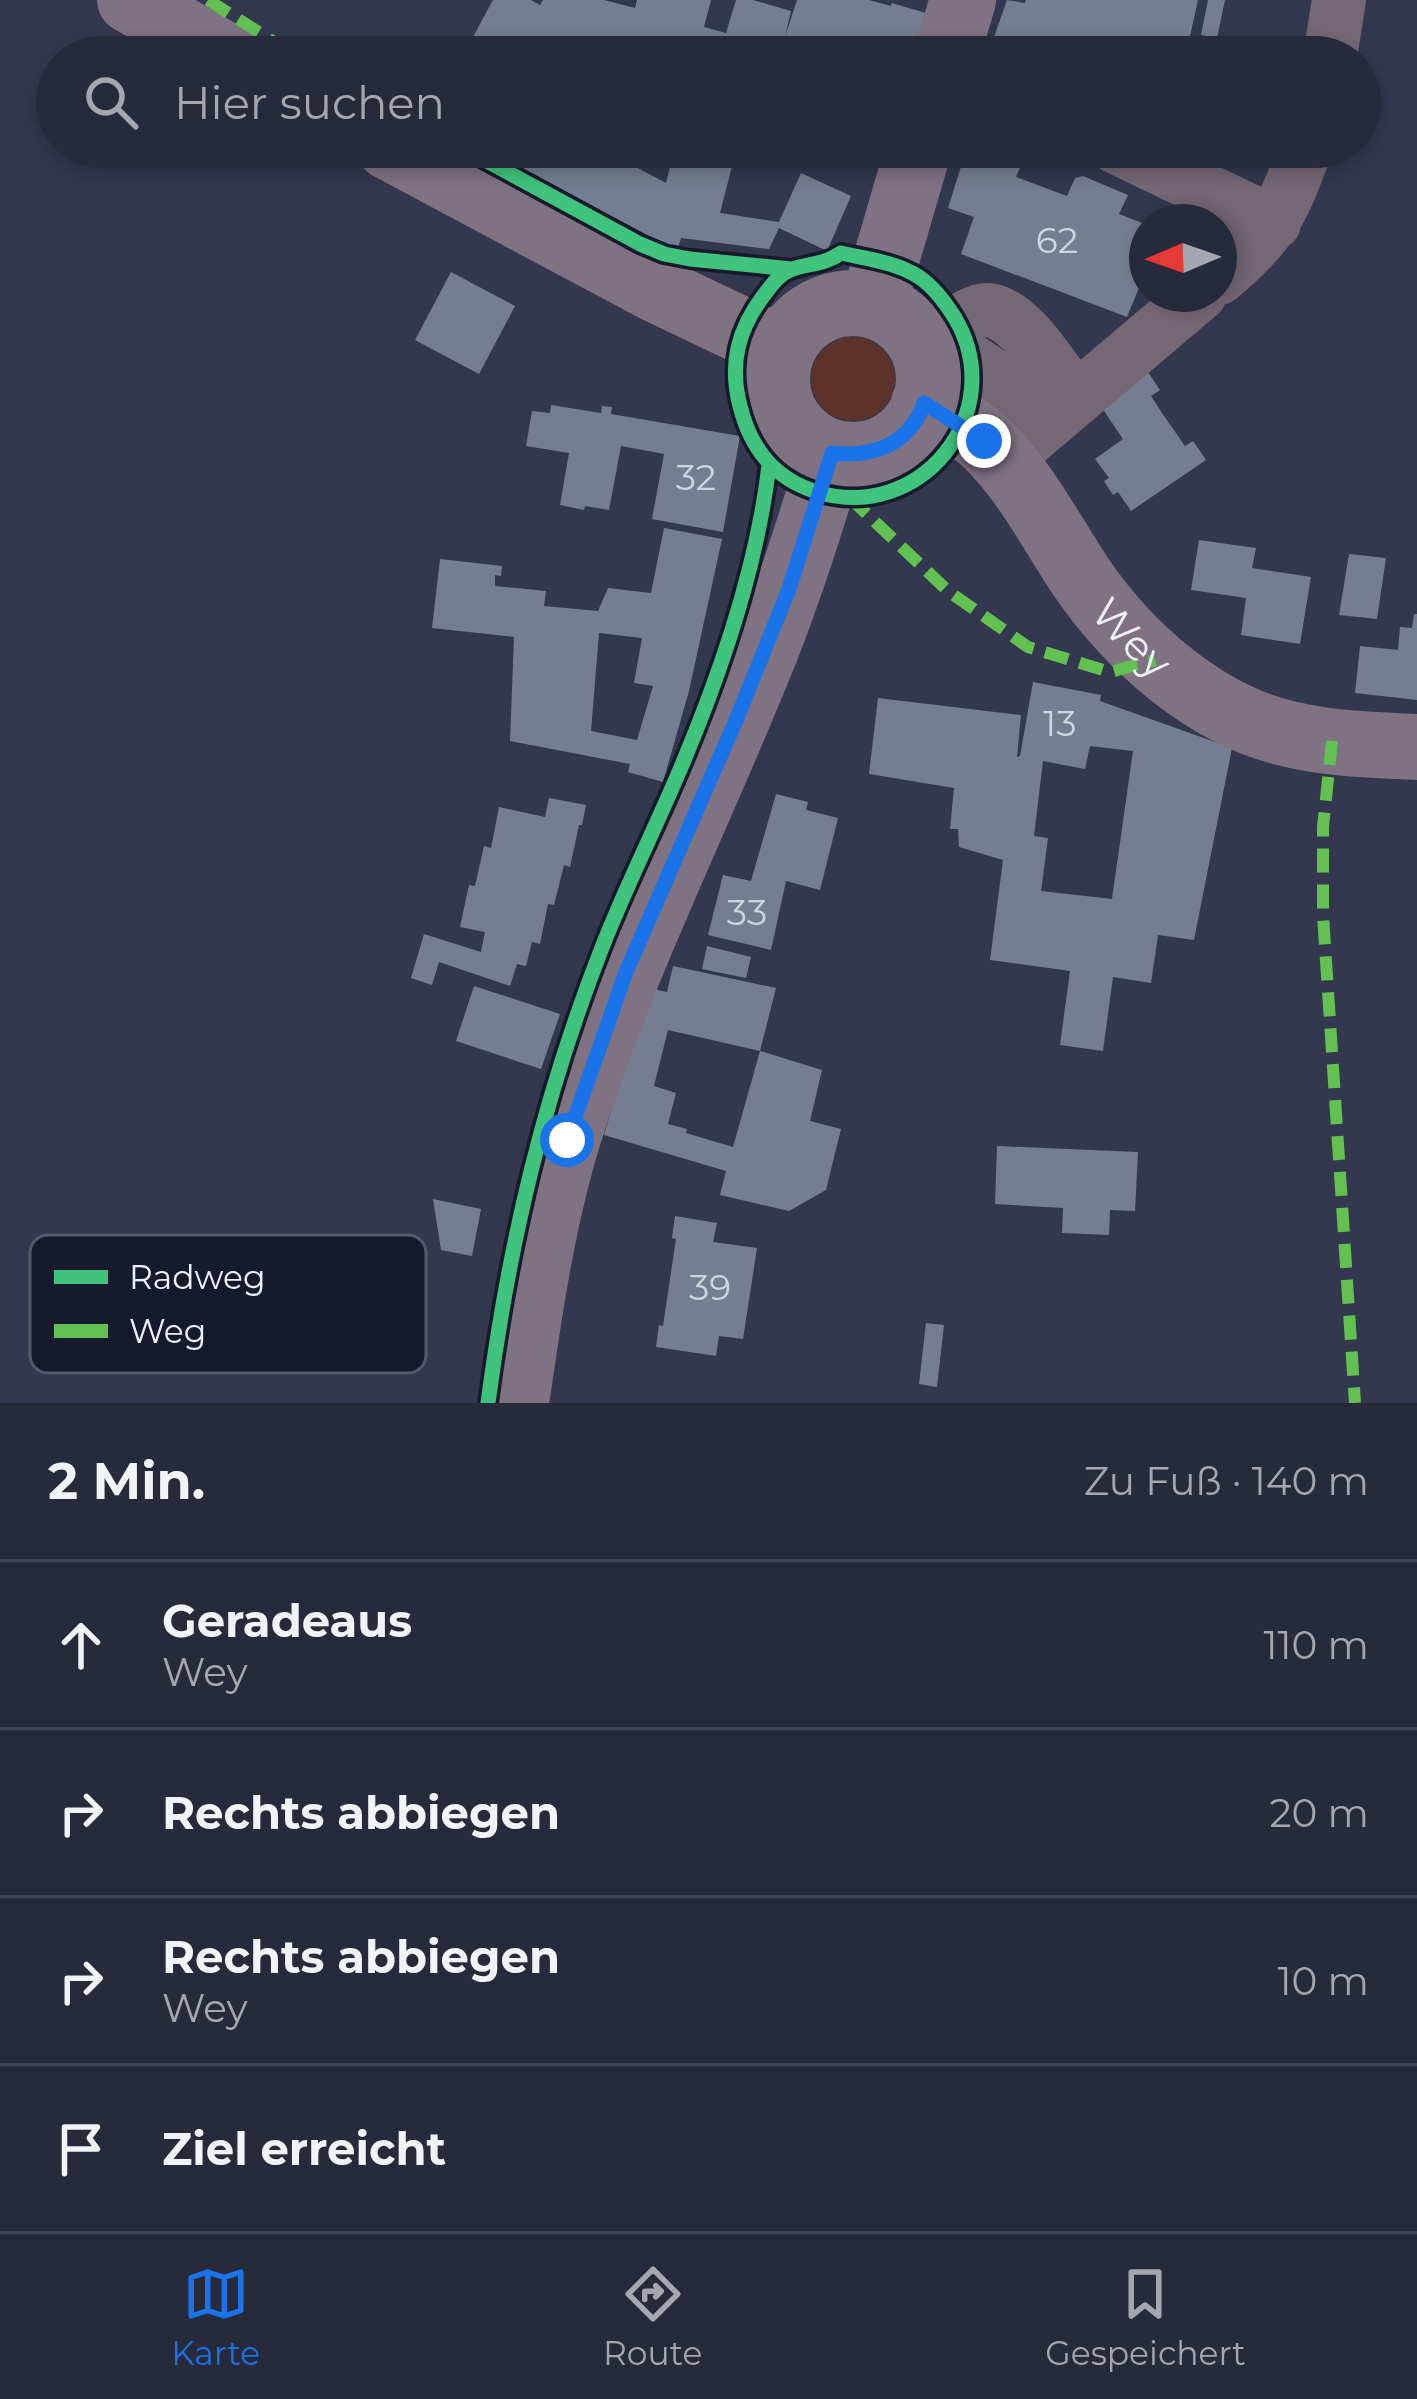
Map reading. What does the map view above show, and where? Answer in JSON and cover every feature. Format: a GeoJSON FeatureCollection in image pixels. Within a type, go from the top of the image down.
{"type":"FeatureCollection","features":[{"type":"Feature","properties":{"kind":"main road"},"geometry":{"type":"LineString","coordinates":[[130,0],[192,36]]}},
{"type":"Feature","properties":{"kind":"main road"},"geometry":{"type":"LineString","coordinates":[[952,36],[963,0]]}},
{"type":"Feature","properties":{"kind":"main road"},"geometry":{"type":"LineString","coordinates":[[427,168],[655,290],[781,349]]}},
{"type":"Feature","properties":{"kind":"main road"},"geometry":{"type":"LineString","coordinates":[[919,168],[923,354],[917,419],[892,444],[854,455],[832,453],[807,440],[786,416],[777,389],[781,349],[793,328],[811,314],[848,303],[923,354]]}},
{"type":"Feature","properties":{"kind":"main road","name":"Wey"},"geometry":{"type":"LineString","coordinates":[[923,354],[974,434],[1038,430],[1101,604],[1136,643],[1192,688],[1250,722],[1290,735],[1417,747]]}},
{"type":"Feature","properties":{"kind":"main road"},"geometry":{"type":"LineString","coordinates":[[516,1403],[545,1228],[583,1091],[626,972],[772,632],[832,453]]}},
{"type":"Feature","properties":{"kind":"lane"},"geometry":{"type":"LineString","coordinates":[[1333,36],[1339,0]]}},
{"type":"Feature","properties":{"kind":"lane"},"geometry":{"type":"LineString","coordinates":[[1160,168],[1274,223]]}},
{"type":"Feature","properties":{"kind":"lane"},"geometry":{"type":"LineString","coordinates":[[1237,263],[1274,223],[1298,168]]}},
{"type":"Feature","properties":{"kind":"lane"},"geometry":{"type":"LineString","coordinates":[[923,354],[976,313],[1001,312],[1021,328],[1038,430]]}},
{"type":"Feature","properties":{"kind":"lane"},"geometry":{"type":"LineString","coordinates":[[1038,430],[1179,312]]}},
{"type":"Feature","properties":{"kind":"shaded area"},"geometry":{"type":"Polygon","coordinates":[[[853,337],[883,349],[895,379],[883,409],[853,421],[823,409],[811,379],[823,349],[853,337]]]}},
{"type":"Feature","properties":{"kind":"building"},"geometry":{"type":"Polygon","coordinates":[[[493,0],[531,0],[540,5],[543,0],[604,0],[635,8],[637,0],[711,0],[704,27],[726,33],[736,0],[791,11],[785,36],[473,36],[493,0]]]}},
{"type":"Feature","properties":{"kind":"building"},"geometry":{"type":"Polygon","coordinates":[[[797,0],[869,0],[929,14],[921,36],[785,36],[797,0]]]}},
{"type":"Feature","properties":{"kind":"building"},"geometry":{"type":"Polygon","coordinates":[[[1007,0],[1198,0],[1190,36],[994,36],[1007,0]]]}},
{"type":"Feature","properties":{"kind":"building"},"geometry":{"type":"Polygon","coordinates":[[[1208,0],[1225,0],[1217,36],[1201,35],[1208,0]]]}},
{"type":"Feature","properties":{"kind":"building"},"geometry":{"type":"Polygon","coordinates":[[[521,168],[638,168],[666,183],[670,168],[732,168],[720,213],[779,222],[801,173],[851,196],[827,251],[779,228],[769,249],[681,238],[677,251],[521,168]]]}},
{"type":"Feature","properties":{"kind":"building"},"geometry":{"type":"Polygon","coordinates":[[[961,168],[1020,168],[1016,177],[1067,196],[1075,178],[1083,176],[1128,195],[1119,214],[1129,218],[1127,317],[961,254],[974,217],[948,208],[961,168]]]}},
{"type":"Feature","properties":{"kind":"building"},"geometry":{"type":"Polygon","coordinates":[[[451,272],[515,306],[479,374],[415,340],[451,272]]]}},
{"type":"Feature","properties":{"kind":"building"},"geometry":{"type":"Polygon","coordinates":[[[1148,372],[1160,390],[1151,396],[1162,413],[1185,446],[1193,441],[1206,460],[1131,511],[1118,492],[1113,495],[1104,481],[1109,478],[1095,459],[1123,439],[1100,405],[1148,372]]]}},
{"type":"Feature","properties":{"kind":"building"},"geometry":{"type":"Polygon","coordinates":[[[551,405],[601,413],[602,406],[612,407],[611,414],[740,436],[723,532],[652,519],[664,454],[621,446],[609,510],[560,505],[569,453],[526,446],[532,411],[550,413],[551,405]]]}},
{"type":"Feature","properties":{"kind":"building"},"geometry":{"type":"Polygon","coordinates":[[[664,528],[722,539],[689,691],[663,782],[628,772],[630,764],[510,741],[514,637],[432,628],[440,559],[502,566],[501,576],[495,575],[495,586],[546,591],[544,606],[598,611],[608,588],[651,593],[664,528]],[[599,633],[591,731],[637,740],[653,686],[634,683],[642,638],[599,633]]]}},
{"type":"Feature","properties":{"kind":"building"},"geometry":{"type":"Polygon","coordinates":[[[1199,540],[1256,548],[1252,568],[1311,577],[1300,644],[1241,635],[1246,598],[1191,590],[1199,540]]]}},
{"type":"Feature","properties":{"kind":"building"},"geometry":{"type":"Polygon","coordinates":[[[1349,554],[1386,558],[1377,619],[1339,615],[1349,554]]]}},
{"type":"Feature","properties":{"kind":"building"},"geometry":{"type":"Polygon","coordinates":[[[1414,614],[1417,700],[1355,693],[1360,646],[1398,650],[1400,627],[1412,628],[1414,614]]]}},
{"type":"Feature","properties":{"kind":"building"},"geometry":{"type":"Polygon","coordinates":[[[1033,682],[1101,695],[1100,701],[1232,748],[1194,940],[1158,935],[1151,983],[1113,977],[1103,1051],[1060,1045],[1070,971],[990,960],[1003,860],[959,847],[958,829],[950,829],[954,788],[869,774],[878,698],[1021,715],[1020,756],[1033,682]],[[1090,746],[1085,769],[1043,761],[1034,836],[1048,838],[1041,891],[1112,899],[1133,751],[1090,746]]]}},
{"type":"Feature","properties":{"kind":"building"},"geometry":{"type":"Polygon","coordinates":[[[776,794],[808,802],[806,810],[838,818],[820,890],[786,881],[771,950],[708,935],[723,875],[751,881],[776,794]]]}},
{"type":"Feature","properties":{"kind":"building"},"geometry":{"type":"Polygon","coordinates":[[[549,798],[586,805],[570,867],[564,865],[554,905],[548,904],[540,944],[532,942],[526,966],[517,964],[510,986],[439,962],[432,985],[411,978],[424,934],[481,952],[485,932],[460,927],[484,846],[491,848],[499,807],[545,817],[549,798]]]}},
{"type":"Feature","properties":{"kind":"building"},"geometry":{"type":"Polygon","coordinates":[[[707,946],[751,957],[746,978],[702,969],[707,946]]]}},
{"type":"Feature","properties":{"kind":"building"},"geometry":{"type":"Polygon","coordinates":[[[673,966],[776,988],[760,1051],[822,1070],[810,1121],[841,1129],[826,1190],[789,1211],[720,1195],[726,1171],[604,1135],[648,988],[667,992],[673,966]],[[668,1030],[654,1086],[676,1093],[668,1124],[733,1147],[760,1051],[668,1030]]]}},
{"type":"Feature","properties":{"kind":"building"},"geometry":{"type":"Polygon","coordinates":[[[474,986],[560,1014],[541,1069],[456,1041],[474,986]]]}},
{"type":"Feature","properties":{"kind":"building"},"geometry":{"type":"Polygon","coordinates":[[[997,1146],[1138,1152],[1135,1211],[1110,1210],[1109,1235],[1062,1233],[1063,1208],[995,1204],[997,1146]]]}},
{"type":"Feature","properties":{"kind":"building"},"geometry":{"type":"Polygon","coordinates":[[[433,1199],[481,1209],[472,1256],[441,1250],[433,1199]]]}},
{"type":"Feature","properties":{"kind":"building"},"geometry":{"type":"Polygon","coordinates":[[[675,1216],[717,1223],[713,1242],[757,1248],[743,1339],[719,1336],[716,1356],[656,1347],[676,1239],[672,1238],[675,1216]]]}},
{"type":"Feature","properties":{"kind":"building"},"geometry":{"type":"Polygon","coordinates":[[[926,1323],[944,1325],[937,1387],[919,1384],[926,1323]]]}},
{"type":"Feature","properties":{"kind":"marked path"},"geometry":{"type":"LineString","coordinates":[[208,0],[265,36]]}},
{"type":"Feature","properties":{"kind":"marked path"},"geometry":{"type":"LineString","coordinates":[[849,497],[948,591],[1028,647],[1110,672],[1155,660]]}},
{"type":"Feature","properties":{"kind":"marked path"},"geometry":{"type":"LineString","coordinates":[[1332,741],[1323,827],[1323,915],[1355,1403]]}},
{"type":"Feature","properties":{"kind":"cycle path"},"geometry":{"type":"LineString","coordinates":[[500,168],[664,254],[791,269]]}},
{"type":"Feature","properties":{"kind":"cycle path"},"geometry":{"type":"LineString","coordinates":[[841,253],[901,268],[934,290],[955,318],[969,354],[971,390],[963,424],[945,453],[920,477],[888,492],[853,498],[800,485],[766,459],[744,421],[735,376],[742,334],[772,284],[790,270],[841,253]]}},
{"type":"Feature","properties":{"kind":"cycle path"},"geometry":{"type":"LineString","coordinates":[[488,1403],[518,1227],[563,1057],[603,945],[717,675],[744,592],[769,465]]}},
{"type":"Feature","properties":{"kind":"route"},"geometry":{"type":"LineString","coordinates":[[567,1140],[626,972],[789,589],[832,453],[875,452],[892,444],[908,432],[924,403],[984,441]]}}]}
